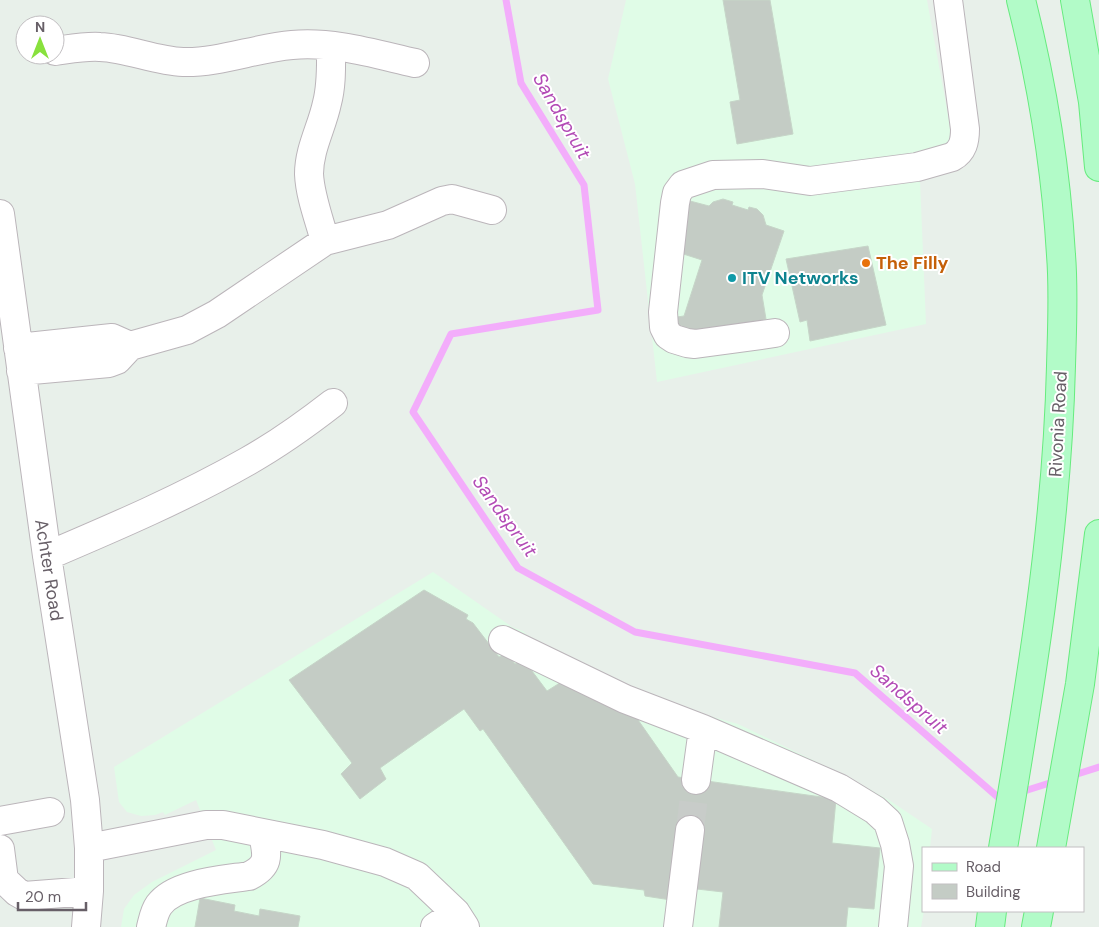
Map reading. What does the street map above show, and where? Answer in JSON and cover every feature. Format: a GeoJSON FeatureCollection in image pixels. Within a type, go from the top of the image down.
{"type":"FeatureCollection","features":[{"type":"Feature","properties":{"kind":"main road","name":"Rivonia Road"},"geometry":{"type":"LineString","coordinates":[[1003,847],[1032,677],[1055,489],[1060,393],[1062,256],[1053,163],[1039,82],[1021,0]]}},
{"type":"Feature","properties":{"kind":"main road"},"geometry":{"type":"LineString","coordinates":[[1075,0],[1093,102],[1099,167]]}},
{"type":"Feature","properties":{"kind":"main road"},"geometry":{"type":"LineString","coordinates":[[1051,847],[1080,684],[1099,534]]}},
{"type":"Feature","properties":{"kind":"main road"},"geometry":{"type":"LineString","coordinates":[[990,927],[992,912]]}},
{"type":"Feature","properties":{"kind":"main road"},"geometry":{"type":"LineString","coordinates":[[1036,927],[1040,912]]}},
{"type":"Feature","properties":{"kind":"street"},"geometry":{"type":"LineString","coordinates":[[775,333],[694,344],[674,339],[668,335],[664,327],[663,312],[677,193],[683,185],[713,175],[763,174],[810,181],[917,167],[957,154],[963,144],[964,129],[948,0]]}},
{"type":"Feature","properties":{"kind":"street"},"geometry":{"type":"LineString","coordinates":[[65,50],[101,46],[182,62],[201,61],[291,45],[314,44],[416,63]]}},
{"type":"Feature","properties":{"kind":"street"},"geometry":{"type":"LineString","coordinates":[[325,241],[312,194],[310,173],[314,142],[331,88],[331,46]]}},
{"type":"Feature","properties":{"kind":"street"},"geometry":{"type":"LineString","coordinates":[[19,360],[109,363],[117,360],[130,346],[187,330],[217,314],[325,241],[388,225],[442,201],[452,199],[492,210]]}},
{"type":"Feature","properties":{"kind":"street","name":"Achter Road"},"geometry":{"type":"LineString","coordinates":[[0,214],[4,280],[19,360],[85,800],[89,848],[89,891],[86,927]]}},
{"type":"Feature","properties":{"kind":"street"},"geometry":{"type":"LineString","coordinates":[[47,556],[122,525],[248,461],[333,403]]}},
{"type":"Feature","properties":{"kind":"street"},"geometry":{"type":"LineString","coordinates":[[503,640],[625,699],[703,729],[839,788],[875,810],[888,822],[899,866],[893,927]]}},
{"type":"Feature","properties":{"kind":"street"},"geometry":{"type":"LineString","coordinates":[[696,780],[703,729]]}},
{"type":"Feature","properties":{"kind":"street"},"geometry":{"type":"LineString","coordinates":[[0,821],[50,812]]}},
{"type":"Feature","properties":{"kind":"street"},"geometry":{"type":"LineString","coordinates":[[89,848],[206,825],[223,825],[323,845],[384,862],[418,876],[452,922]]}},
{"type":"Feature","properties":{"kind":"street"},"geometry":{"type":"LineString","coordinates":[[678,927],[690,830]]}},
{"type":"Feature","properties":{"kind":"street"},"geometry":{"type":"LineString","coordinates":[[150,927],[159,905],[181,890],[249,876],[257,872],[266,861],[267,854],[263,834]]}},
{"type":"Feature","properties":{"kind":"street"},"geometry":{"type":"LineString","coordinates":[[0,849],[2,878],[24,896],[89,891]]}},
{"type":"Feature","properties":{"kind":"shaded area"},"geometry":{"type":"Polygon","coordinates":[[[626,0],[927,0],[955,154],[920,181],[926,324],[657,382],[635,184],[608,79],[626,0]]]}},
{"type":"Feature","properties":{"kind":"shaded area"},"geometry":{"type":"Polygon","coordinates":[[[433,572],[512,627],[523,631],[533,641],[582,672],[706,715],[738,724],[846,776],[889,800],[932,829],[930,847],[922,847],[922,912],[924,912],[921,927],[121,927],[124,909],[134,895],[152,882],[216,850],[196,800],[165,815],[163,812],[155,815],[141,816],[127,812],[119,802],[114,767],[433,572]]]}},
{"type":"Feature","properties":{"kind":"building"},"geometry":{"type":"Polygon","coordinates":[[[723,0],[770,0],[793,134],[737,144],[730,102],[740,100],[723,0]]]}},
{"type":"Feature","properties":{"kind":"building","name":"ITV Networks"},"geometry":{"type":"Polygon","coordinates":[[[723,199],[733,202],[732,205],[748,210],[749,207],[757,209],[763,215],[766,225],[784,231],[762,295],[766,319],[681,336],[677,317],[684,316],[702,260],[674,251],[690,201],[709,206],[713,202],[723,199]]]}},
{"type":"Feature","properties":{"kind":"building"},"geometry":{"type":"Polygon","coordinates":[[[868,246],[886,325],[810,341],[807,320],[800,322],[786,259],[868,246]]]}},
{"type":"Feature","properties":{"kind":"building"},"geometry":{"type":"Polygon","coordinates":[[[424,590],[468,615],[466,619],[473,623],[499,657],[507,653],[515,664],[523,659],[547,691],[563,681],[629,707],[678,777],[836,799],[832,843],[880,848],[874,909],[848,907],[846,927],[719,927],[723,892],[697,889],[702,831],[671,900],[645,896],[644,890],[593,884],[483,729],[480,731],[464,709],[380,768],[386,779],[360,799],[341,774],[352,763],[289,680],[424,590]]]}},
{"type":"Feature","properties":{"kind":"building"},"geometry":{"type":"Polygon","coordinates":[[[200,898],[235,905],[234,911],[259,916],[260,909],[300,916],[298,927],[195,927],[200,898]]]}},
{"type":"Feature","properties":{"kind":"waterway","name":"Sandspruit"},"geometry":{"type":"LineString","coordinates":[[506,0],[521,83],[584,185],[598,310],[451,334],[413,412],[518,568],[635,632],[855,673],[1000,799],[1006,797]]}},
{"type":"Feature","properties":{"kind":"waterway","name":"Sandspruit"},"geometry":{"type":"LineString","coordinates":[[1071,776],[1099,767]]}},
{"type":"Feature","properties":{"kind":"waterway","name":"Sandspruit"},"geometry":{"type":"LineString","coordinates":[[1018,793],[1056,781]]}},
{"type":"Feature","properties":{"kind":"tunnel"},"geometry":{"type":"LineString","coordinates":[[690,830],[696,780]]}},
{"type":"Feature","properties":{"kind":"place","name":"The Filly"},"geometry":{"type":"Point","coordinates":[866,263]}},
{"type":"Feature","properties":{"kind":"place","name":"ITV Networks"},"geometry":{"type":"Point","coordinates":[732,278]}}]}
